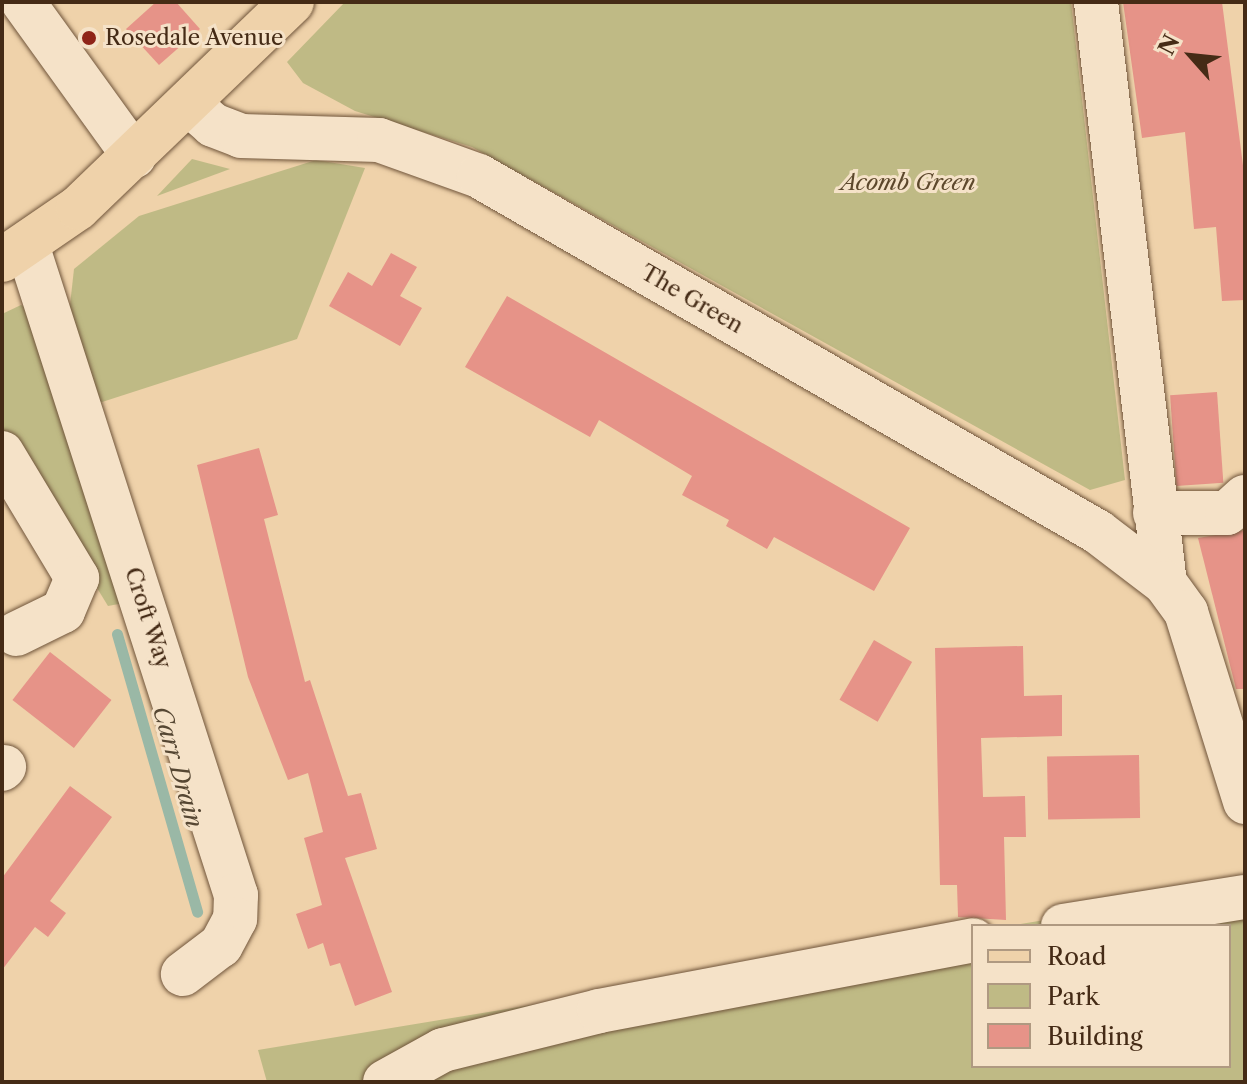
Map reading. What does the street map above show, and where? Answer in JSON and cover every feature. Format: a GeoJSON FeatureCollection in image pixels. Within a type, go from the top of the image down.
{"type":"FeatureCollection","features":[{"type":"Feature","properties":{"kind":"main road"},"geometry":{"type":"LineString","coordinates":[[14,253],[134,156],[292,2]]}},
{"type":"Feature","properties":{"kind":"street"},"geometry":{"type":"LineString","coordinates":[[23,2],[134,156]]}},
{"type":"Feature","properties":{"kind":"street","name":"The Green"},"geometry":{"type":"LineString","coordinates":[[1096,2],[1165,583]]}},
{"type":"Feature","properties":{"kind":"street","name":"The Green"},"geometry":{"type":"LineString","coordinates":[[189,104],[213,125],[241,136],[379,140],[479,176],[1098,532],[1165,583],[1186,612],[1245,802]]}},
{"type":"Feature","properties":{"kind":"street","name":"Croft Way"},"geometry":{"type":"LineString","coordinates":[[14,253],[236,895],[235,919],[221,945],[183,974]]}},
{"type":"Feature","properties":{"kind":"street"},"geometry":{"type":"LineString","coordinates":[[2,453],[77,578],[63,611],[16,634]]}},
{"type":"Feature","properties":{"kind":"street"},"geometry":{"type":"LineString","coordinates":[[1155,513],[1227,513],[1245,497]]}},
{"type":"Feature","properties":{"kind":"street"},"geometry":{"type":"LineString","coordinates":[[1076,924],[1245,897]]}},
{"type":"Feature","properties":{"kind":"street"},"geometry":{"type":"LineString","coordinates":[[385,1082],[443,1050],[585,1014],[971,940]]}},
{"type":"Feature","properties":{"kind":"green space","name":"Acomb Green"},"geometry":{"type":"Polygon","coordinates":[[[345,2],[1071,2],[1125,480],[1090,490],[472,147],[355,111],[303,83],[287,62],[345,2]]]}},
{"type":"Feature","properties":{"kind":"green space"},"geometry":{"type":"Polygon","coordinates":[[[192,159],[230,169],[157,196],[192,159]]]}},
{"type":"Feature","properties":{"kind":"green space"},"geometry":{"type":"Polygon","coordinates":[[[316,160],[365,168],[297,339],[99,403],[69,314],[74,269],[139,216],[316,160]]]}},
{"type":"Feature","properties":{"kind":"green space"},"geometry":{"type":"Polygon","coordinates":[[[21,305],[34,311],[124,603],[108,606],[2,433],[2,314],[21,305]]]}},
{"type":"Feature","properties":{"kind":"green space"},"geometry":{"type":"Polygon","coordinates":[[[1239,888],[1245,898],[1245,1082],[267,1082],[258,1050],[971,932],[971,1068],[1231,1068],[1231,924],[1021,924],[1239,888]]]}},
{"type":"Feature","properties":{"kind":"building"},"geometry":{"type":"Polygon","coordinates":[[[156,2],[176,2],[200,29],[159,65],[126,29],[156,2]]]}},
{"type":"Feature","properties":{"kind":"building"},"geometry":{"type":"Polygon","coordinates":[[[1123,2],[1222,2],[1245,181],[1245,300],[1222,301],[1216,227],[1194,229],[1185,132],[1142,138],[1123,2]]]}},
{"type":"Feature","properties":{"kind":"building"},"geometry":{"type":"Polygon","coordinates":[[[391,253],[417,267],[400,296],[422,308],[400,346],[329,306],[348,272],[372,286],[391,253]]]}},
{"type":"Feature","properties":{"kind":"building"},"geometry":{"type":"Polygon","coordinates":[[[507,296],[910,528],[874,591],[774,537],[767,549],[726,526],[729,520],[682,495],[692,476],[599,420],[590,437],[465,367],[507,296]]]}},
{"type":"Feature","properties":{"kind":"building"},"geometry":{"type":"Polygon","coordinates":[[[1217,392],[1223,483],[1176,486],[1170,395],[1217,392]]]}},
{"type":"Feature","properties":{"kind":"building"},"geometry":{"type":"Polygon","coordinates":[[[259,448],[278,515],[264,519],[305,682],[310,680],[348,796],[361,793],[377,849],[345,858],[392,992],[355,1006],[340,963],[330,966],[323,943],[308,949],[296,914],[322,905],[304,838],[323,832],[308,773],[288,780],[248,677],[197,465],[259,448]]]}},
{"type":"Feature","properties":{"kind":"building"},"geometry":{"type":"Polygon","coordinates":[[[1245,530],[1245,689],[1236,689],[1198,538],[1245,530]]]}},
{"type":"Feature","properties":{"kind":"building"},"geometry":{"type":"Polygon","coordinates":[[[874,640],[912,662],[878,722],[840,700],[874,640]]]}},
{"type":"Feature","properties":{"kind":"building"},"geometry":{"type":"Polygon","coordinates":[[[1023,646],[1024,696],[1062,695],[1062,736],[981,738],[983,797],[1025,796],[1026,837],[1004,837],[1006,920],[958,917],[957,885],[940,885],[935,648],[1023,646]]]}},
{"type":"Feature","properties":{"kind":"building"},"geometry":{"type":"Polygon","coordinates":[[[50,652],[111,700],[74,748],[12,700],[50,652]]]}},
{"type":"Feature","properties":{"kind":"building"},"geometry":{"type":"Polygon","coordinates":[[[1139,755],[1140,818],[1048,820],[1047,757],[1139,755]]]}},
{"type":"Feature","properties":{"kind":"building"},"geometry":{"type":"Polygon","coordinates":[[[70,786],[112,817],[50,901],[66,913],[48,937],[35,927],[2,970],[2,878],[70,786]]]}},
{"type":"Feature","properties":{"kind":"waterway","name":"Carr Drain"},"geometry":{"type":"LineString","coordinates":[[117,634],[197,912]]}},
{"type":"Feature","properties":{"kind":"place","name":"Rosedale Avenue"},"geometry":{"type":"Point","coordinates":[89,38]}}]}
